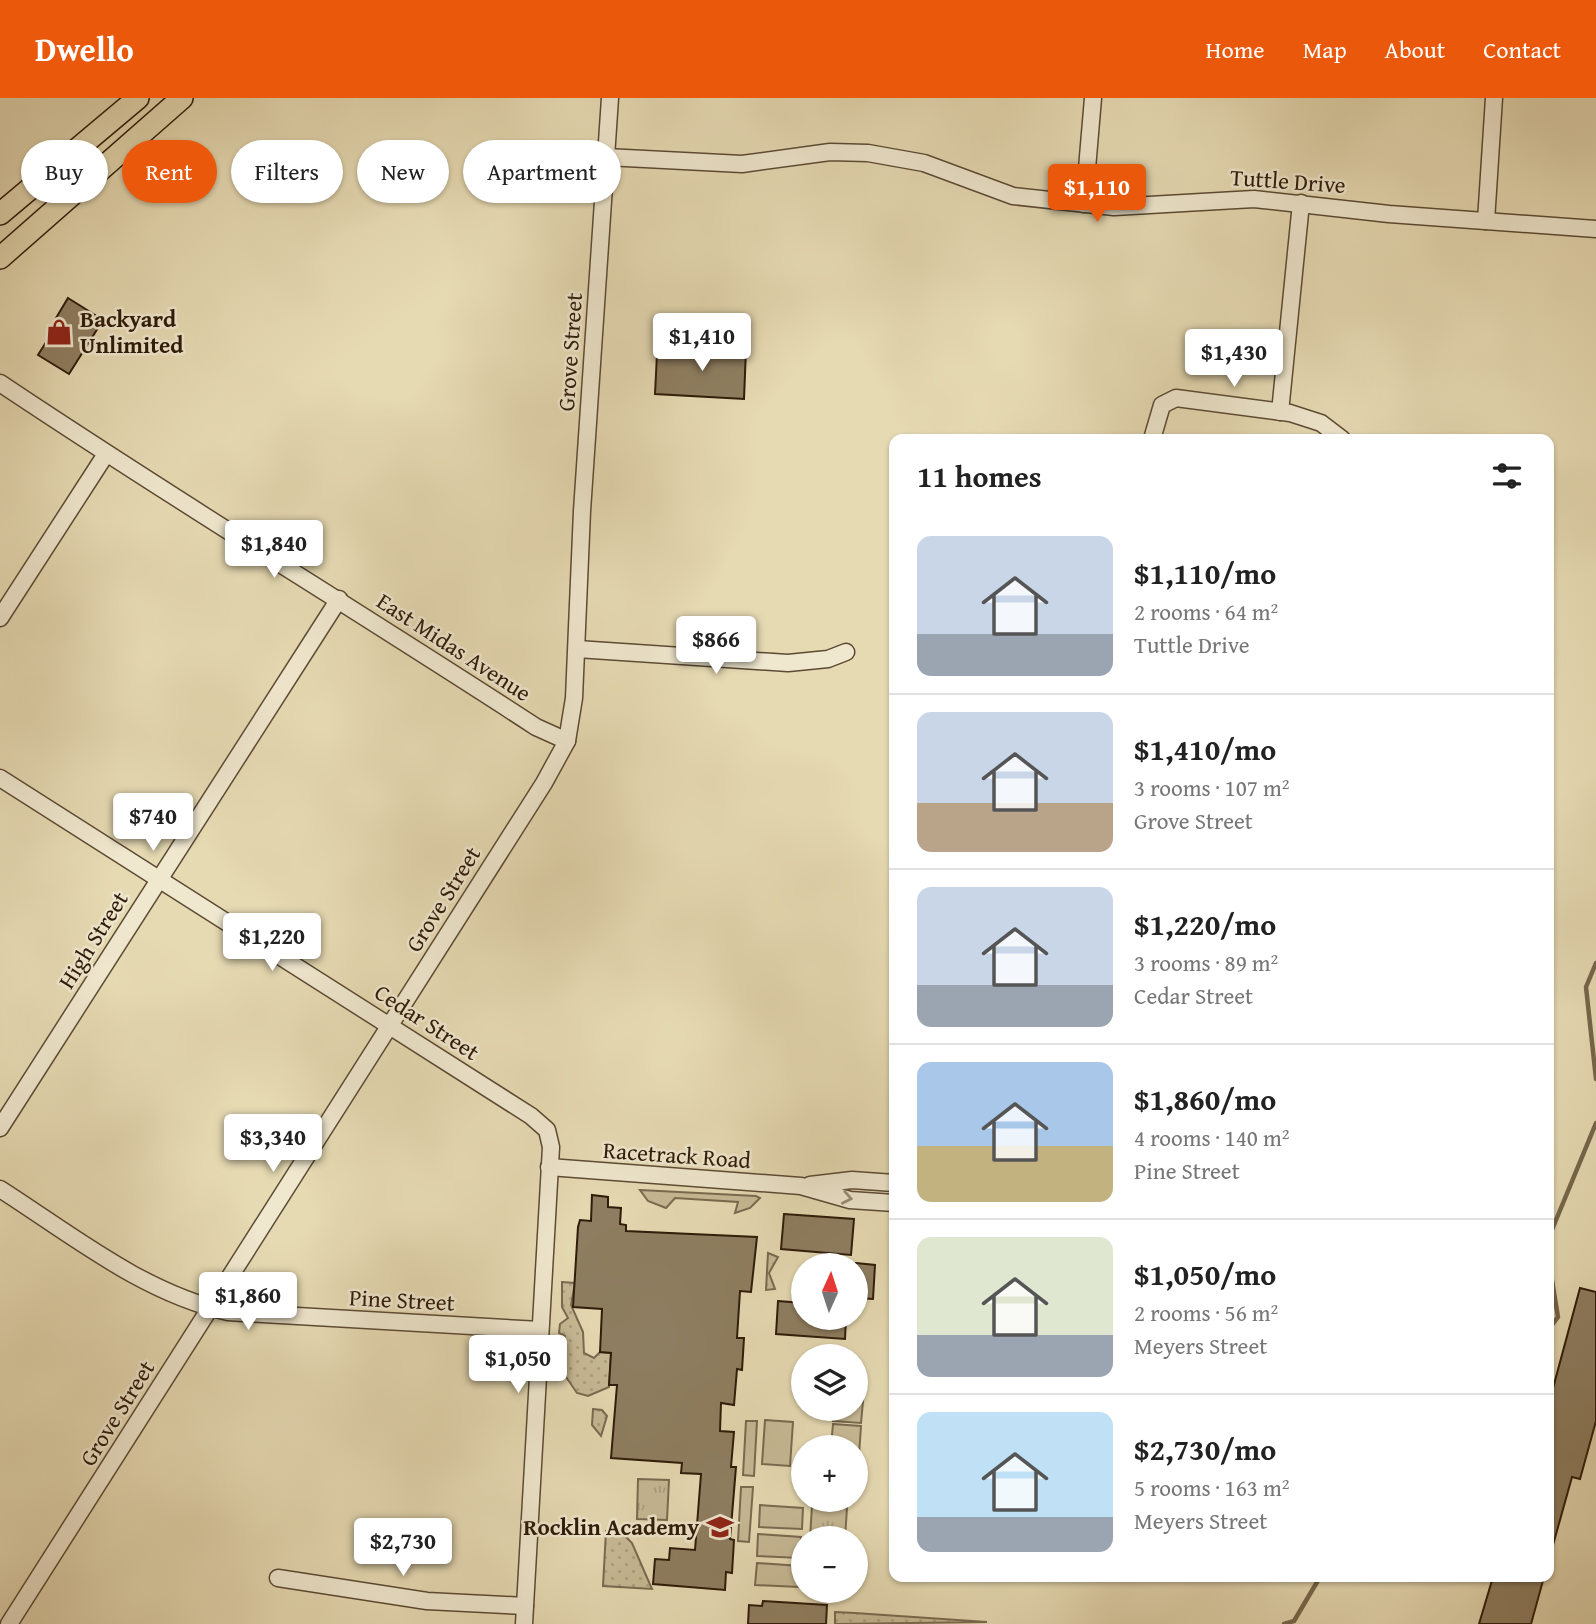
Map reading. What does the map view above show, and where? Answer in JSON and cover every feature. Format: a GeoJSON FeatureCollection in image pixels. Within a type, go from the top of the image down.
{"type":"FeatureCollection","features":[{"type":"Feature","properties":{"kind":"main road"},"geometry":{"type":"LineString","coordinates":[[0,214],[138,98]]}},
{"type":"Feature","properties":{"kind":"main road"},"geometry":{"type":"LineString","coordinates":[[108,164],[182,98]]}},
{"type":"Feature","properties":{"kind":"main road"},"geometry":{"type":"LineString","coordinates":[[101,140],[114,119]]}},
{"type":"Feature","properties":{"kind":"main road"},"geometry":{"type":"LineString","coordinates":[[0,258],[64,203]]}},
{"type":"Feature","properties":{"kind":"street","name":"Grove Street"},"geometry":{"type":"LineString","coordinates":[[607,140],[610,98]]}},
{"type":"Feature","properties":{"kind":"street"},"geometry":{"type":"LineString","coordinates":[[1084,204],[1093,98]]}},
{"type":"Feature","properties":{"kind":"street"},"geometry":{"type":"LineString","coordinates":[[1486,221],[1494,98]]}},
{"type":"Feature","properties":{"kind":"street","name":"Tuttle Drive"},"geometry":{"type":"LineString","coordinates":[[621,158],[742,164],[830,152],[868,153],[924,163],[1013,196],[1084,204],[1153,207],[1235,198],[1389,214],[1596,229]]}},
{"type":"Feature","properties":{"kind":"street","name":"Grove Street"},"geometry":{"type":"LineString","coordinates":[[9,1624],[544,783],[567,741],[578,649],[582,511],[603,203]]}},
{"type":"Feature","properties":{"kind":"street"},"geometry":{"type":"LineString","coordinates":[[1280,412],[1301,203]]}},
{"type":"Feature","properties":{"kind":"street","name":"East Midas Avenue"},"geometry":{"type":"LineString","coordinates":[[0,383],[106,454],[339,599],[536,727],[567,741]]}},
{"type":"Feature","properties":{"kind":"street"},"geometry":{"type":"LineString","coordinates":[[1153,434],[1162,405],[1176,398],[1280,412],[1321,424],[1335,434]]}},
{"type":"Feature","properties":{"kind":"street"},"geometry":{"type":"LineString","coordinates":[[0,618],[106,454]]}},
{"type":"Feature","properties":{"kind":"street","name":"High Street"},"geometry":{"type":"LineString","coordinates":[[0,1128],[339,599]]}},
{"type":"Feature","properties":{"kind":"street"},"geometry":{"type":"LineString","coordinates":[[578,649],[788,663],[828,659],[846,652]]}},
{"type":"Feature","properties":{"kind":"street","name":"Cedar Street"},"geometry":{"type":"LineString","coordinates":[[0,778],[540,1123],[550,1138],[524,1624]]}},
{"type":"Feature","properties":{"kind":"street","name":"Racetrack Road"},"geometry":{"type":"LineString","coordinates":[[549,1167],[801,1186],[852,1180],[889,1183]]}},
{"type":"Feature","properties":{"kind":"street","name":"Racetrack Road"},"geometry":{"type":"LineString","coordinates":[[801,1186],[850,1200],[889,1203]]}},
{"type":"Feature","properties":{"kind":"street","name":"Pine Street"},"geometry":{"type":"LineString","coordinates":[[0,1189],[151,1286],[209,1308],[228,1312],[540,1330]]}},
{"type":"Feature","properties":{"kind":"street"},"geometry":{"type":"LineString","coordinates":[[278,1578],[427,1601],[525,1606]]}},
{"type":"Feature","properties":{"kind":"street"},"geometry":{"type":"LineString","coordinates":[[0,1618],[9,1624]]}},
{"type":"Feature","properties":{"kind":"green space"},"geometry":{"type":"Polygon","coordinates":[[[640,1190],[760,1198],[750,1208],[735,1213],[738,1202],[675,1198],[666,1208],[648,1201],[640,1190]]]}},
{"type":"Feature","properties":{"kind":"green space"},"geometry":{"type":"Polygon","coordinates":[[[768,1253],[778,1257],[769,1273],[775,1289],[766,1290],[768,1253]]]}},
{"type":"Feature","properties":{"kind":"green space"},"geometry":{"type":"Polygon","coordinates":[[[562,1282],[575,1283],[571,1305],[583,1332],[584,1353],[594,1358],[600,1352],[611,1353],[609,1387],[588,1396],[577,1393],[564,1374],[557,1371],[565,1336],[559,1333],[560,1324],[568,1318],[562,1307],[562,1282]]]}},
{"type":"Feature","properties":{"kind":"green space"},"geometry":{"type":"Polygon","coordinates":[[[593,1409],[602,1410],[607,1416],[601,1436],[592,1425],[593,1409]]]}},
{"type":"Feature","properties":{"kind":"green space"},"geometry":{"type":"Polygon","coordinates":[[[765,1420],[793,1422],[790,1466],[762,1464],[765,1420]]]}},
{"type":"Feature","properties":{"kind":"green space"},"geometry":{"type":"Polygon","coordinates":[[[746,1421],[757,1421],[754,1476],[743,1475],[746,1421]]]}},
{"type":"Feature","properties":{"kind":"green space"},"geometry":{"type":"Polygon","coordinates":[[[833,1424],[861,1426],[860,1435],[832,1435],[833,1424]]]}},
{"type":"Feature","properties":{"kind":"green space"},"geometry":{"type":"Polygon","coordinates":[[[638,1479],[669,1480],[667,1520],[637,1519],[638,1479]]]}},
{"type":"Feature","properties":{"kind":"green space"},"geometry":{"type":"Polygon","coordinates":[[[741,1487],[753,1487],[749,1542],[738,1541],[741,1487]]]}},
{"type":"Feature","properties":{"kind":"green space"},"geometry":{"type":"Polygon","coordinates":[[[760,1505],[791,1507],[791,1512],[803,1512],[802,1526],[791,1526],[791,1528],[759,1527],[760,1505]]]}},
{"type":"Feature","properties":{"kind":"green space"},"geometry":{"type":"Polygon","coordinates":[[[812,1512],[847,1512],[846,1526],[811,1526],[812,1512]]]}},
{"type":"Feature","properties":{"kind":"green space"},"geometry":{"type":"Polygon","coordinates":[[[606,1531],[625,1536],[632,1543],[652,1589],[603,1586],[606,1531]]]}},
{"type":"Feature","properties":{"kind":"green space"},"geometry":{"type":"Polygon","coordinates":[[[758,1534],[791,1536],[791,1558],[757,1556],[758,1534]]]}},
{"type":"Feature","properties":{"kind":"green space"},"geometry":{"type":"Polygon","coordinates":[[[757,1563],[791,1565],[791,1587],[755,1585],[757,1563]]]}},
{"type":"Feature","properties":{"kind":"green space"},"geometry":{"type":"Polygon","coordinates":[[[835,1612],[855,1613],[987,1622],[835,1624],[835,1612]]]}},
{"type":"Feature","properties":{"kind":"building"},"geometry":{"type":"Polygon","coordinates":[[[68,298],[103,320],[69,374],[38,355],[57,325],[53,323],[68,298]]]}},
{"type":"Feature","properties":{"kind":"building"},"geometry":{"type":"Polygon","coordinates":[[[680,345],[746,349],[744,399],[655,394],[657,354],[680,355],[680,345]]]}},
{"type":"Feature","properties":{"kind":"building"},"geometry":{"type":"Polygon","coordinates":[[[592,1195],[608,1197],[608,1207],[621,1208],[620,1224],[626,1225],[626,1231],[757,1237],[751,1292],[740,1291],[737,1338],[744,1338],[742,1370],[737,1369],[734,1405],[721,1403],[720,1431],[734,1432],[731,1467],[736,1467],[730,1539],[734,1540],[732,1573],[726,1572],[725,1590],[653,1584],[655,1559],[669,1560],[670,1548],[695,1550],[701,1474],[681,1473],[682,1463],[611,1458],[617,1385],[609,1385],[611,1353],[600,1352],[602,1309],[573,1307],[578,1227],[580,1220],[591,1221],[592,1195]]]}},
{"type":"Feature","properties":{"kind":"building"},"geometry":{"type":"Polygon","coordinates":[[[784,1214],[854,1219],[851,1253],[781,1249],[784,1214]]]}},
{"type":"Feature","properties":{"kind":"building"},"geometry":{"type":"Polygon","coordinates":[[[868,1264],[875,1265],[873,1299],[868,1299],[868,1264]]]}},
{"type":"Feature","properties":{"kind":"building"},"geometry":{"type":"Polygon","coordinates":[[[1580,1288],[1596,1292],[1596,1421],[1580,1479],[1572,1477],[1554,1541],[1554,1384],[1580,1288]]]}},
{"type":"Feature","properties":{"kind":"building"},"geometry":{"type":"Polygon","coordinates":[[[778,1301],[791,1302],[791,1330],[845,1330],[845,1339],[776,1334],[778,1301]]]}},
{"type":"Feature","properties":{"kind":"building"},"geometry":{"type":"Polygon","coordinates":[[[1492,1582],[1543,1582],[1531,1624],[1479,1624],[1492,1582]]]}},
{"type":"Feature","properties":{"kind":"building"},"geometry":{"type":"Polygon","coordinates":[[[763,1601],[827,1605],[826,1624],[748,1624],[749,1605],[762,1606],[763,1601]]]}},
{"type":"Feature","properties":{"kind":"waterway"},"geometry":{"type":"LineString","coordinates":[[1596,963],[1586,987],[1596,1079]]}},
{"type":"Feature","properties":{"kind":"waterway"},"geometry":{"type":"LineString","coordinates":[[1554,1225],[1596,1123]]}},
{"type":"Feature","properties":{"kind":"waterway"},"geometry":{"type":"LineString","coordinates":[[1554,1293],[1558,1317],[1554,1322]]}},
{"type":"Feature","properties":{"kind":"waterway"},"geometry":{"type":"LineString","coordinates":[[1284,1624],[1294,1621],[1317,1582]]}},
{"type":"Feature","properties":{"kind":"place","name":"Backyard Unlimited"},"geometry":{"type":"Point","coordinates":[59,332]}},
{"type":"Feature","properties":{"kind":"place","name":"Rocklin Academy"},"geometry":{"type":"Point","coordinates":[720,1527]}}]}
